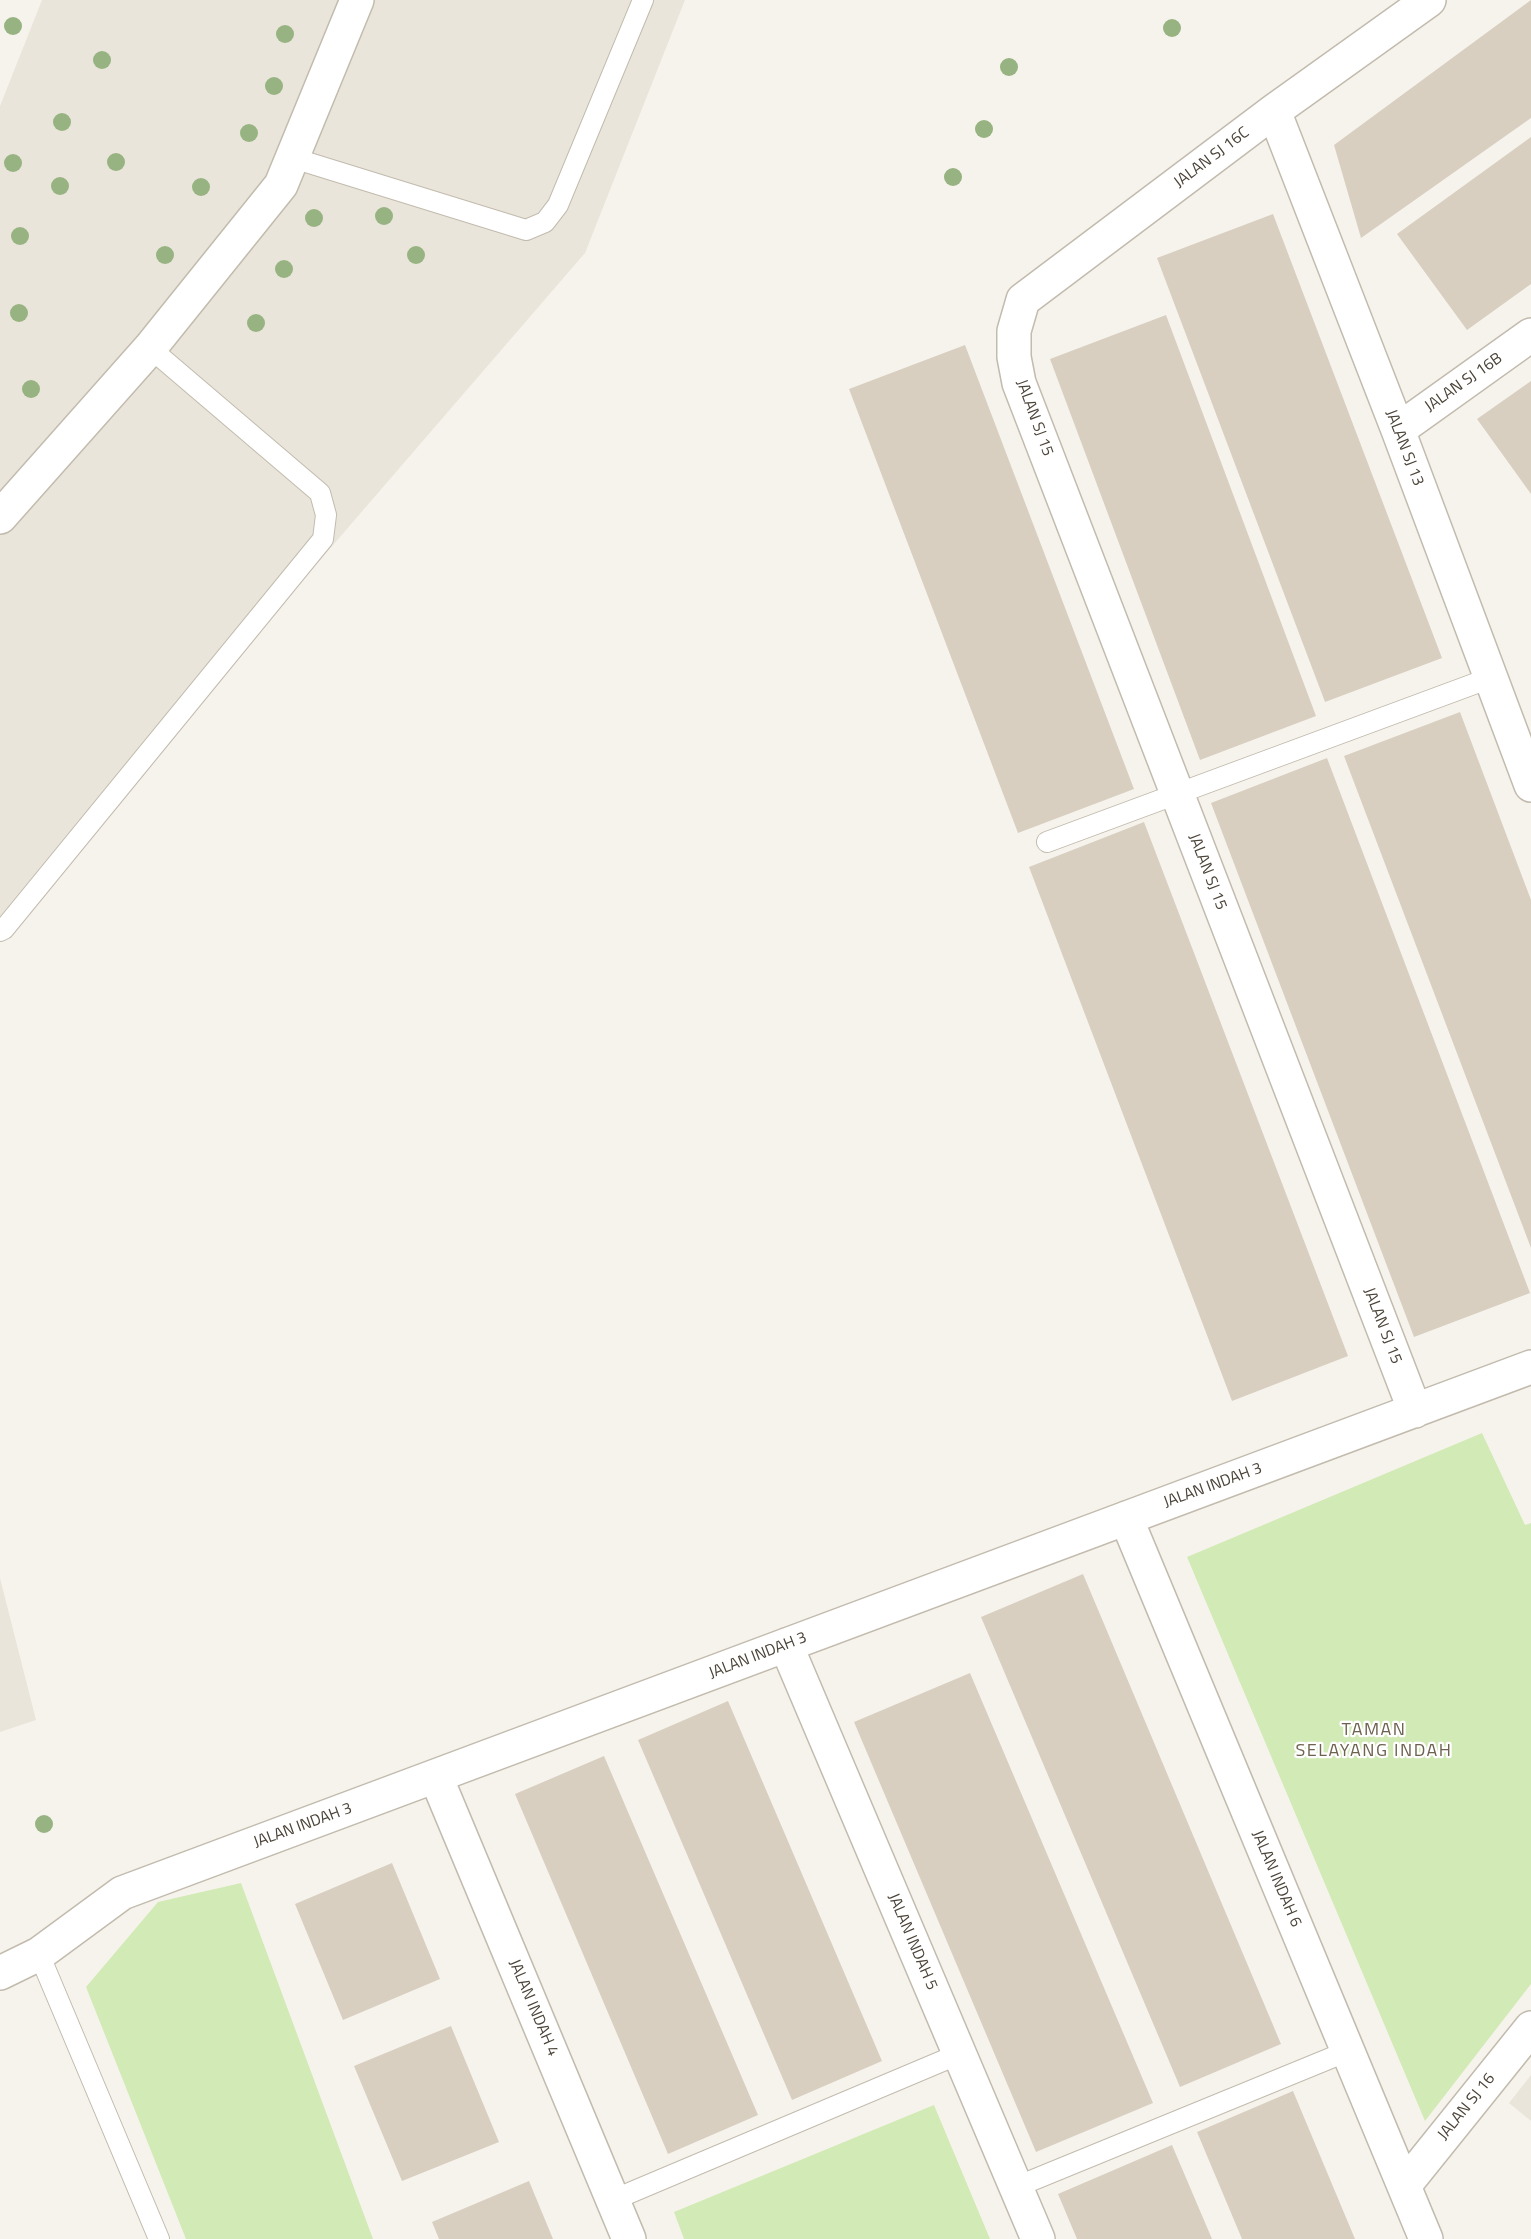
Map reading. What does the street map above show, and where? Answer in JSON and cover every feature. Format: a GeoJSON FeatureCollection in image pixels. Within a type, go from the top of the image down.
{"type":"FeatureCollection","features":[{"type":"Feature","properties":{"kind":"street"},"geometry":{"type":"LineString","coordinates":[[0,517],[150,348],[281,185],[357,0]]}},
{"type":"Feature","properties":{"kind":"street","name":"JALAN SJ 16C"},"geometry":{"type":"LineString","coordinates":[[1014,331],[1023,300],[1274,111],[1429,0]]}},
{"type":"Feature","properties":{"kind":"street","name":"JALAN SJ 13"},"geometry":{"type":"LineString","coordinates":[[1274,111],[1398,430],[1490,678],[1525,746],[1531,785]]}},
{"type":"Feature","properties":{"kind":"street","name":"JALAN SJ 15"},"geometry":{"type":"LineString","coordinates":[[1014,331],[1014,357],[1019,383],[1415,1411]]}},
{"type":"Feature","properties":{"kind":"street","name":"JALAN SJ 16B"},"geometry":{"type":"LineString","coordinates":[[1398,430],[1531,335]]}},
{"type":"Feature","properties":{"kind":"street","name":"JALAN INDAH 3"},"geometry":{"type":"LineString","coordinates":[[0,1973],[39,1954],[122,1893],[1531,1367]]}},
{"type":"Feature","properties":{"kind":"street","name":"JALAN INDAH 6"},"geometry":{"type":"LineString","coordinates":[[1126,1518],[1426,2239]]}},
{"type":"Feature","properties":{"kind":"street","name":"JALAN INDAH 5"},"geometry":{"type":"LineString","coordinates":[[786,1645],[1038,2239]]}},
{"type":"Feature","properties":{"kind":"street","name":"JALAN INDAH 4"},"geometry":{"type":"LineString","coordinates":[[436,1777],[630,2239]]}},
{"type":"Feature","properties":{"kind":"street","name":"JALAN SJ 16"},"geometry":{"type":"LineString","coordinates":[[1404,2186],[1531,2028]]}},
{"type":"Feature","properties":{"kind":"lane"},"geometry":{"type":"LineString","coordinates":[[293,158],[526,230],[545,222],[558,206],[643,0]]}},
{"type":"Feature","properties":{"kind":"lane"},"geometry":{"type":"LineString","coordinates":[[0,931],[4,929],[323,539],[326,515],[320,492],[150,348]]}},
{"type":"Feature","properties":{"kind":"lane"},"geometry":{"type":"LineString","coordinates":[[1047,842],[1490,678]]}},
{"type":"Feature","properties":{"kind":"lane"},"geometry":{"type":"LineString","coordinates":[[39,1954],[159,2239]]}},
{"type":"Feature","properties":{"kind":"lane"},"geometry":{"type":"LineString","coordinates":[[1016,2187],[1348,2051]]}},
{"type":"Feature","properties":{"kind":"lane"},"geometry":{"type":"LineString","coordinates":[[613,2200],[959,2054]]}},
{"type":"Feature","properties":{"kind":"shaded area"},"geometry":{"type":"Polygon","coordinates":[[[42,0],[685,0],[585,253],[0,931],[0,106],[42,0]]]}},
{"type":"Feature","properties":{"kind":"shaded area"},"geometry":{"type":"Polygon","coordinates":[[[0,1578],[36,1720],[0,1732],[0,1578]]]}},
{"type":"Feature","properties":{"kind":"shaded area"},"geometry":{"type":"Polygon","coordinates":[[[1531,2075],[1531,2121],[1509,2103],[1531,2075]]]}},
{"type":"Feature","properties":{"kind":"green space"},"geometry":{"type":"Polygon","coordinates":[[[1482,1433],[1525,1525],[1531,1523],[1531,1984],[1425,2121],[1187,1557],[1482,1433]]]}},
{"type":"Feature","properties":{"kind":"green space"},"geometry":{"type":"Polygon","coordinates":[[[241,1883],[373,2239],[186,2239],[86,1987],[158,1902],[241,1883]]]}},
{"type":"Feature","properties":{"kind":"green space"},"geometry":{"type":"Polygon","coordinates":[[[934,2105],[990,2239],[684,2239],[674,2212],[934,2105]]]}},
{"type":"Feature","properties":{"kind":"building"},"geometry":{"type":"Polygon","coordinates":[[[1531,0],[1531,118],[1361,238],[1334,145],[1531,0]]]}},
{"type":"Feature","properties":{"kind":"building"},"geometry":{"type":"Polygon","coordinates":[[[1531,137],[1531,284],[1467,330],[1397,234],[1531,137]]]}},
{"type":"Feature","properties":{"kind":"building"},"geometry":{"type":"Polygon","coordinates":[[[1273,214],[1442,658],[1325,702],[1157,258],[1273,214]]]}},
{"type":"Feature","properties":{"kind":"building"},"geometry":{"type":"Polygon","coordinates":[[[1166,315],[1316,716],[1200,760],[1050,359],[1166,315]]]}},
{"type":"Feature","properties":{"kind":"building"},"geometry":{"type":"Polygon","coordinates":[[[965,345],[1134,789],[1018,833],[849,389],[965,345]]]}},
{"type":"Feature","properties":{"kind":"building"},"geometry":{"type":"Polygon","coordinates":[[[1531,381],[1531,494],[1477,419],[1531,381]]]}},
{"type":"Feature","properties":{"kind":"building"},"geometry":{"type":"Polygon","coordinates":[[[1460,712],[1531,900],[1531,1248],[1344,756],[1460,712]]]}},
{"type":"Feature","properties":{"kind":"building"},"geometry":{"type":"Polygon","coordinates":[[[1327,758],[1530,1293],[1414,1337],[1211,803],[1327,758]]]}},
{"type":"Feature","properties":{"kind":"building"},"geometry":{"type":"Polygon","coordinates":[[[1144,822],[1348,1356],[1232,1401],[1029,867],[1144,822]]]}},
{"type":"Feature","properties":{"kind":"building"},"geometry":{"type":"Polygon","coordinates":[[[1083,1574],[1281,2044],[1180,2087],[981,1617],[1083,1574]]]}},
{"type":"Feature","properties":{"kind":"building"},"geometry":{"type":"Polygon","coordinates":[[[970,1673],[1153,2103],[1036,2152],[854,1722],[970,1673]]]}},
{"type":"Feature","properties":{"kind":"building"},"geometry":{"type":"Polygon","coordinates":[[[728,1701],[882,2061],[792,2100],[638,1740],[728,1701]]]}},
{"type":"Feature","properties":{"kind":"building"},"geometry":{"type":"Polygon","coordinates":[[[604,1756],[758,2115],[668,2154],[515,1794],[604,1756]]]}},
{"type":"Feature","properties":{"kind":"building"},"geometry":{"type":"Polygon","coordinates":[[[392,1863],[440,1979],[343,2020],[295,1904],[392,1863]]]}},
{"type":"Feature","properties":{"kind":"building"},"geometry":{"type":"Polygon","coordinates":[[[451,2026],[499,2142],[402,2181],[354,2066],[451,2026]]]}},
{"type":"Feature","properties":{"kind":"building"},"geometry":{"type":"Polygon","coordinates":[[[1293,2091],[1355,2239],[1242,2239],[1197,2132],[1293,2091]]]}},
{"type":"Feature","properties":{"kind":"building"},"geometry":{"type":"Polygon","coordinates":[[[1172,2145],[1212,2239],[1077,2239],[1058,2194],[1172,2145]]]}},
{"type":"Feature","properties":{"kind":"building"},"geometry":{"type":"Polygon","coordinates":[[[529,2181],[553,2239],[439,2239],[432,2222],[529,2181]]]}},
{"type":"Feature","properties":{"kind":"district","name":"TAMAN SELAYANG INDAH"},"geometry":{"type":"Point","coordinates":[1374,1741]}}]}
